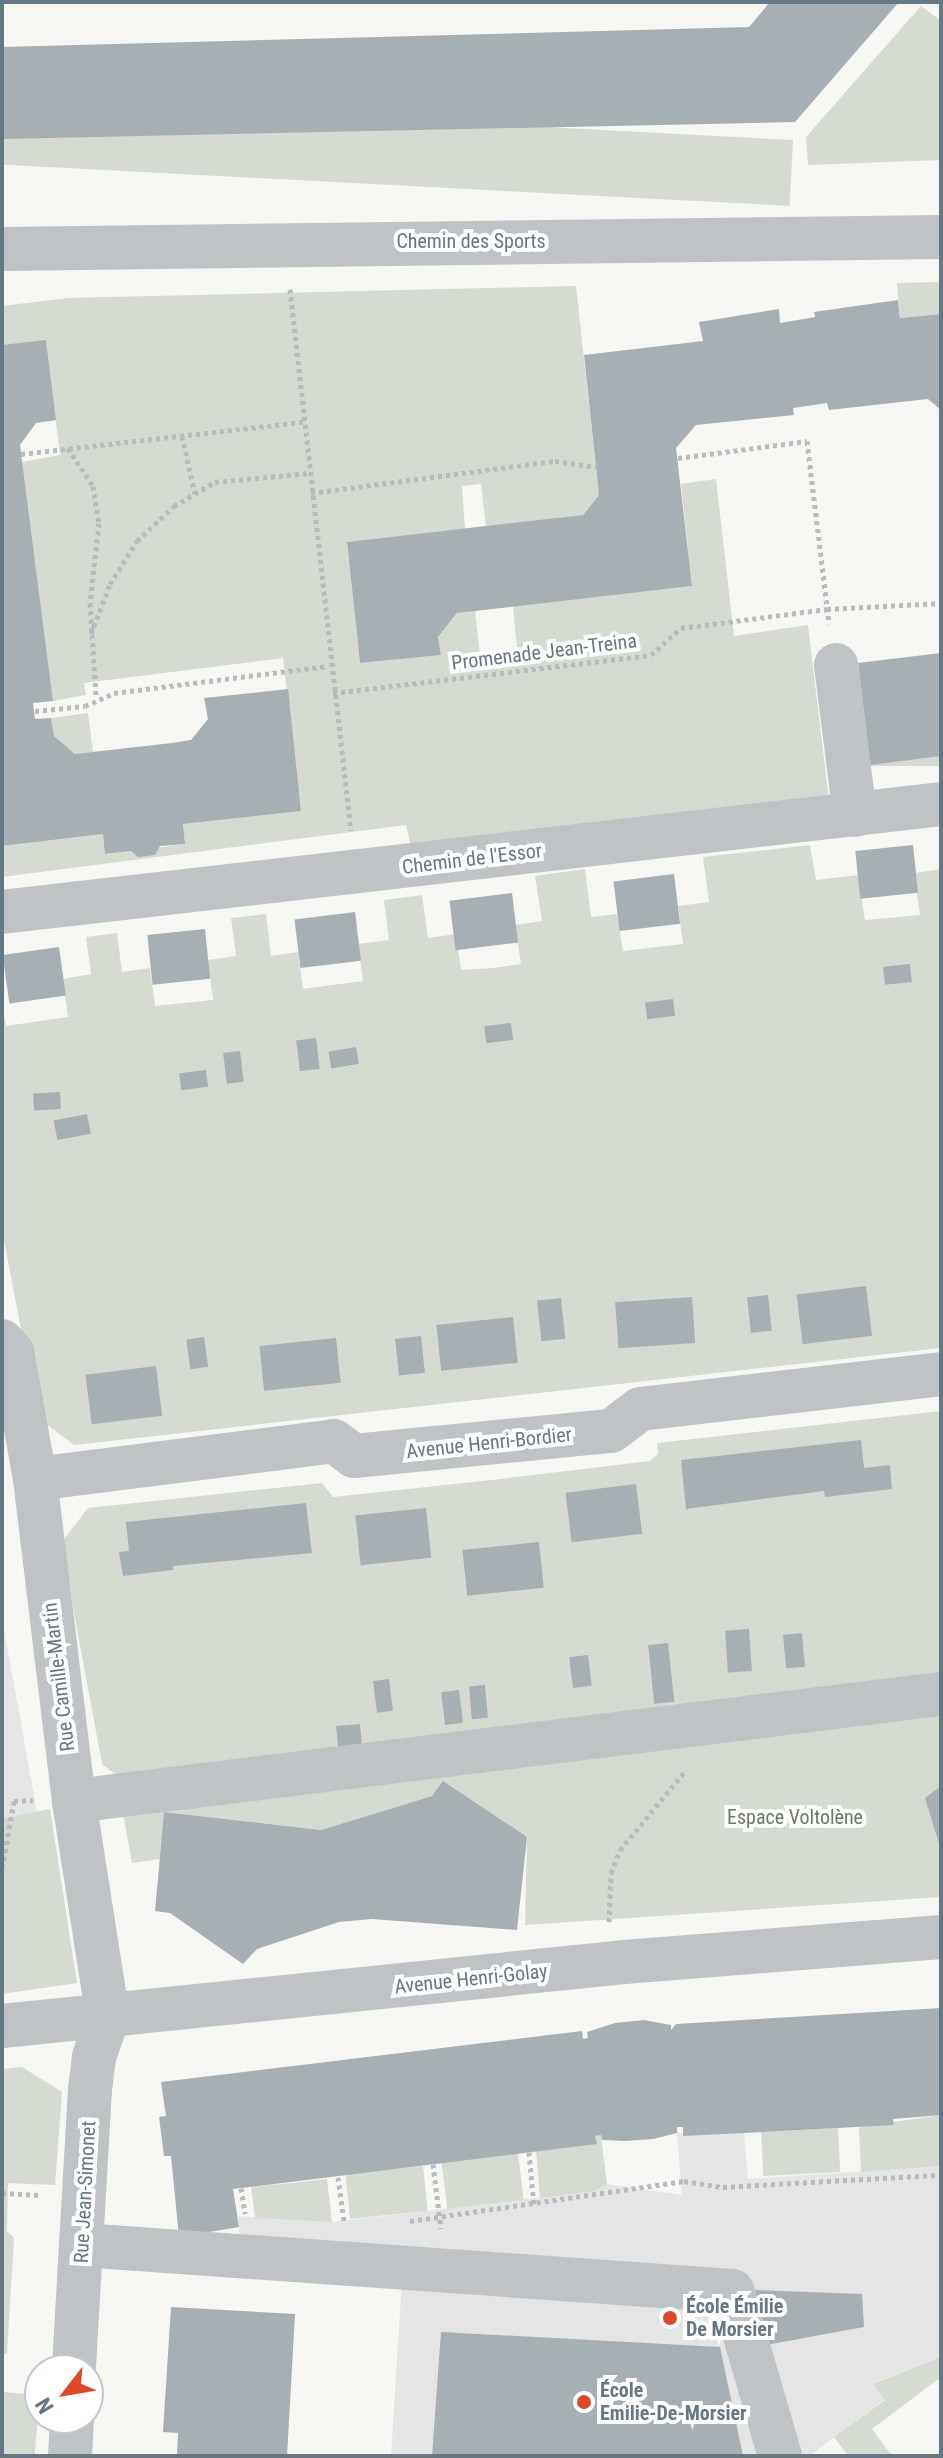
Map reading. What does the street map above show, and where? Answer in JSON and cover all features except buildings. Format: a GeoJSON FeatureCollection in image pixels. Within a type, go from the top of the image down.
{"type":"FeatureCollection","features":[{"type":"Feature","properties":{"kind":"street","name":"Chemin des Sports"},"geometry":{"type":"LineString","coordinates":[[2,249],[941,237]]}},
{"type":"Feature","properties":{"kind":"street"},"geometry":{"type":"LineString","coordinates":[[836,665],[855,815]]}},
{"type":"Feature","properties":{"kind":"street","name":"Chemin de l'Essor"},"geometry":{"type":"LineString","coordinates":[[2,912],[941,804]]}},
{"type":"Feature","properties":{"kind":"street","name":"Rue Camille-Martin"},"geometry":{"type":"LineString","coordinates":[[2,1341],[12,1352],[35,1479],[56,1800],[108,2017]]}},
{"type":"Feature","properties":{"kind":"street","name":"Avenue Henri-Bordier"},"geometry":{"type":"LineString","coordinates":[[35,1479],[334,1441],[354,1456],[611,1431],[640,1409],[941,1374]]}},
{"type":"Feature","properties":{"kind":"street"},"geometry":{"type":"LineString","coordinates":[[56,1800],[941,1694]]}},
{"type":"Feature","properties":{"kind":"street","name":"Avenue Henri-Golay"},"geometry":{"type":"LineString","coordinates":[[2,2026],[624,1962],[941,1937]]}},
{"type":"Feature","properties":{"kind":"street","name":"Rue Jean-Simonet"},"geometry":{"type":"LineString","coordinates":[[75,2354],[94,2057],[108,2017]]}},
{"type":"Feature","properties":{"kind":"street"},"geometry":{"type":"LineString","coordinates":[[82,2245],[732,2291],[780,2456]]}},
{"type":"Feature","properties":{"kind":"street"},"geometry":{"type":"LineString","coordinates":[[70,2456],[71,2434]]}},
{"type":"Feature","properties":{"kind":"path"},"geometry":{"type":"LineString","coordinates":[[289,280],[328,666],[356,872]]}},
{"type":"Feature","properties":{"kind":"path"},"geometry":{"type":"LineString","coordinates":[[21,454],[303,422]]}},
{"type":"Feature","properties":{"kind":"path"},"geometry":{"type":"LineString","coordinates":[[182,436],[195,494]]}},
{"type":"Feature","properties":{"kind":"path"},"geometry":{"type":"LineString","coordinates":[[678,458],[807,441],[836,665]]}},
{"type":"Feature","properties":{"kind":"path"},"geometry":{"type":"LineString","coordinates":[[68,448],[93,486],[99,523],[91,634],[96,697]]}},
{"type":"Feature","properties":{"kind":"path"},"geometry":{"type":"LineString","coordinates":[[311,493],[555,461],[596,467]]}},
{"type":"Feature","properties":{"kind":"path"},"geometry":{"type":"LineString","coordinates":[[91,634],[110,584],[137,541],[174,506],[215,482],[309,473]]}},
{"type":"Feature","properties":{"kind":"path","name":"Promenade Jean-Treina"},"geometry":{"type":"LineString","coordinates":[[333,693],[651,655],[681,628],[827,609],[941,603]]}},
{"type":"Feature","properties":{"kind":"path"},"geometry":{"type":"LineString","coordinates":[[35,711],[85,706],[96,697],[328,666]]}},
{"type":"Feature","properties":{"kind":"path"},"geometry":{"type":"LineString","coordinates":[[608,1927],[611,1873],[620,1850],[692,1762],[718,1721]]}},
{"type":"Feature","properties":{"kind":"path"},"geometry":{"type":"LineString","coordinates":[[2,1868],[14,1801],[56,1800]]}},
{"type":"Feature","properties":{"kind":"path"},"geometry":{"type":"LineString","coordinates":[[529,2152],[534,2206]]}},
{"type":"Feature","properties":{"kind":"path"},"geometry":{"type":"LineString","coordinates":[[433,2164],[446,2269]]}},
{"type":"Feature","properties":{"kind":"path"},"geometry":{"type":"LineString","coordinates":[[392,2223],[534,2206],[684,2181],[723,2187],[941,2175]]}},
{"type":"Feature","properties":{"kind":"path"},"geometry":{"type":"LineString","coordinates":[[331,2228],[345,2229],[338,2177]]}},
{"type":"Feature","properties":{"kind":"path"},"geometry":{"type":"LineString","coordinates":[[241,2188],[247,2224]]}},
{"type":"Feature","properties":{"kind":"path"},"geometry":{"type":"LineString","coordinates":[[2,2193],[47,2195]]}},
{"type":"Feature","properties":{"kind":"shaded area"},"geometry":{"type":"Polygon","coordinates":[[[2,1618],[37,1812],[2,1818],[2,1618]]]}},
{"type":"Feature","properties":{"kind":"shaded area","name":"École Émilie De Morsier"},"geometry":{"type":"Polygon","coordinates":[[[677,2133],[744,2133],[748,2179],[941,2166],[941,2357],[874,2383],[885,2399],[809,2456],[391,2456],[402,2280],[242,2269],[238,2216],[333,2222],[595,2191],[607,2184],[682,2195],[677,2133]]]}},
{"type":"Feature","properties":{"kind":"green space"},"geometry":{"type":"Polygon","coordinates":[[[921,6],[941,21],[941,160],[808,165],[806,137],[921,6]]]}},
{"type":"Feature","properties":{"kind":"green space"},"geometry":{"type":"Polygon","coordinates":[[[3,99],[793,140],[790,206],[2,165],[3,99]]]}},
{"type":"Feature","properties":{"kind":"green space"},"geometry":{"type":"Polygon","coordinates":[[[941,282],[941,314],[900,318],[897,283],[941,282]]]}},
{"type":"Feature","properties":{"kind":"green space"},"geometry":{"type":"Polygon","coordinates":[[[576,286],[599,495],[583,515],[486,527],[481,484],[462,486],[465,529],[347,542],[360,663],[441,655],[438,637],[457,613],[475,610],[481,664],[518,660],[513,606],[692,586],[681,484],[716,479],[734,636],[808,625],[829,801],[412,851],[406,825],[2,877],[2,846],[103,834],[106,854],[185,844],[183,824],[301,811],[283,658],[84,683],[86,695],[53,701],[22,462],[60,455],[46,341],[2,345],[2,306],[68,298],[576,286]]]}},
{"type":"Feature","properties":{"kind":"green space"},"geometry":{"type":"Polygon","coordinates":[[[88,713],[93,752],[75,754],[54,736],[51,718],[88,713]]]}},
{"type":"Feature","properties":{"kind":"green space"},"geometry":{"type":"Polygon","coordinates":[[[869,756],[941,756],[941,766],[869,766],[869,756]]]}},
{"type":"Feature","properties":{"kind":"green space"},"geometry":{"type":"Polygon","coordinates":[[[810,845],[816,880],[858,875],[865,920],[920,915],[914,873],[941,869],[941,1348],[74,1445],[38,1418],[2,1230],[2,1002],[6,1026],[68,1017],[63,979],[91,974],[86,937],[117,933],[122,972],[150,968],[155,1006],[213,1000],[208,960],[236,956],[231,918],[266,914],[271,956],[298,952],[303,989],[363,981],[358,944],[389,940],[384,900],[422,895],[428,938],[456,934],[461,970],[493,968],[521,964],[515,925],[542,921],[535,876],[585,869],[591,917],[617,914],[623,951],[683,944],[678,906],[709,902],[703,857],[810,845]]]}},
{"type":"Feature","properties":{"kind":"green space","name":"Espace Voltolène"},"geometry":{"type":"Polygon","coordinates":[[[941,1411],[941,1897],[525,1925],[527,1837],[432,1796],[321,1830],[165,1812],[160,1859],[132,1863],[116,1775],[102,1764],[61,1543],[88,1508],[322,1483],[333,1497],[492,1480],[650,1461],[658,1454],[657,1443],[941,1411]]]}},
{"type":"Feature","properties":{"kind":"green space"},"geometry":{"type":"Polygon","coordinates":[[[50,1809],[77,1983],[2,1994],[2,1818],[50,1809]]]}},
{"type":"Feature","properties":{"kind":"green space"},"geometry":{"type":"Polygon","coordinates":[[[22,2067],[62,2092],[55,2185],[8,2183],[7,2231],[14,2238],[7,2353],[2,2356],[2,2069],[22,2067]]]}},
{"type":"Feature","properties":{"kind":"green space"},"geometry":{"type":"Polygon","coordinates":[[[941,2115],[941,2166],[861,2172],[859,2127],[941,2115]]]}},
{"type":"Feature","properties":{"kind":"green space"},"geometry":{"type":"Polygon","coordinates":[[[838,2128],[840,2172],[763,2176],[761,2132],[838,2128]]]}},
{"type":"Feature","properties":{"kind":"green space"},"geometry":{"type":"Polygon","coordinates":[[[601,2135],[607,2184],[595,2191],[540,2198],[536,2151],[596,2143],[595,2136],[601,2135]]]}},
{"type":"Feature","properties":{"kind":"green space"},"geometry":{"type":"Polygon","coordinates":[[[518,2153],[524,2200],[447,2209],[442,2162],[518,2153]]]}},
{"type":"Feature","properties":{"kind":"green space"},"geometry":{"type":"Polygon","coordinates":[[[423,2166],[428,2211],[350,2219],[345,2174],[423,2166]]]}},
{"type":"Feature","properties":{"kind":"green space"},"geometry":{"type":"Polygon","coordinates":[[[327,2179],[332,2222],[255,2218],[251,2187],[327,2179]]]}},
{"type":"Feature","properties":{"kind":"green space"},"geometry":{"type":"Polygon","coordinates":[[[941,2357],[941,2377],[872,2429],[892,2456],[848,2456],[834,2437],[885,2400],[873,2384],[941,2357]]]}},
{"type":"Feature","properties":{"kind":"green space"},"geometry":{"type":"Polygon","coordinates":[[[2,2392],[24,2394],[24,2434],[36,2434],[35,2456],[2,2456],[2,2392]]]}},
{"type":"Feature","properties":{"kind":"place","name":"École Émilie De Morsier"},"geometry":{"type":"Point","coordinates":[670,2318]}},
{"type":"Feature","properties":{"kind":"place","name":"École Emilie-De-Morsier"},"geometry":{"type":"Point","coordinates":[584,2402]}}]}
